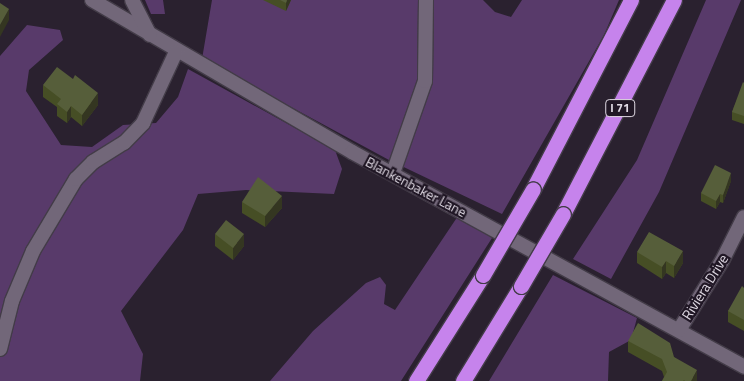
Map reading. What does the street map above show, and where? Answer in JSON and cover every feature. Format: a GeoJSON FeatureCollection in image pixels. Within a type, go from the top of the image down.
{"type":"FeatureCollection","features":[{"type":"Feature","properties":{"kind":"highway","name":"I 71"},"geometry":{"type":"LineString","coordinates":[[416,381],[483,275],[533,189],[631,0]]}},
{"type":"Feature","properties":{"kind":"highway","name":"I 71"},"geometry":{"type":"LineString","coordinates":[[463,381],[563,214],[674,0]]}},
{"type":"Feature","properties":{"kind":"street","name":"Blankenbaker Lane"},"geometry":{"type":"LineString","coordinates":[[92,0],[176,52],[744,367]]}},
{"type":"Feature","properties":{"kind":"street"},"geometry":{"type":"LineString","coordinates":[[132,0],[151,36]]}},
{"type":"Feature","properties":{"kind":"street"},"geometry":{"type":"LineString","coordinates":[[393,173],[426,81],[426,0]]}},
{"type":"Feature","properties":{"kind":"street"},"geometry":{"type":"LineString","coordinates":[[0,349],[12,301],[33,251],[76,179],[93,162],[124,142],[143,123],[176,52]]}},
{"type":"Feature","properties":{"kind":"street","name":"Riviera Drive"},"geometry":{"type":"LineString","coordinates":[[678,330],[722,261],[744,217]]}},
{"type":"Feature","properties":{"kind":"shaded area"},"geometry":{"type":"Polygon","coordinates":[[[145,0],[163,0],[165,14],[151,14],[145,0]]]}},
{"type":"Feature","properties":{"kind":"shaded area"},"geometry":{"type":"Polygon","coordinates":[[[212,0],[483,0],[495,12],[511,17],[522,0],[619,0],[604,35],[502,214],[389,160],[202,59],[212,0]]]}},
{"type":"Feature","properties":{"kind":"shaded area"},"geometry":{"type":"Polygon","coordinates":[[[706,0],[741,0],[659,192],[611,279],[573,259],[637,160],[706,0]]]}},
{"type":"Feature","properties":{"kind":"shaded area"},"geometry":{"type":"Polygon","coordinates":[[[27,25],[60,30],[63,40],[29,70],[26,91],[61,145],[92,147],[123,125],[156,123],[178,97],[188,69],[335,150],[342,169],[334,194],[246,190],[198,194],[183,230],[121,311],[143,354],[140,381],[0,381],[0,56],[27,25]]]}},
{"type":"Feature","properties":{"kind":"shaded area"},"geometry":{"type":"Polygon","coordinates":[[[458,216],[492,238],[401,381],[270,381],[313,331],[366,283],[380,277],[386,285],[384,304],[395,310],[458,216]]]}},
{"type":"Feature","properties":{"kind":"shaded area"},"geometry":{"type":"Polygon","coordinates":[[[553,275],[637,318],[631,340],[609,352],[608,381],[489,381],[553,275]]]}},
{"type":"Feature","properties":{"kind":"building"},"geometry":{"type":"Polygon","coordinates":[[[0,3],[9,9],[0,25],[0,3]]]}},
{"type":"Feature","properties":{"kind":"building"},"geometry":{"type":"Polygon","coordinates":[[[57,67],[73,79],[75,75],[98,93],[82,115],[71,106],[67,112],[57,104],[61,99],[43,85],[57,67]]]}},
{"type":"Feature","properties":{"kind":"building"},"geometry":{"type":"Polygon","coordinates":[[[744,83],[744,116],[732,112],[744,83]]]}},
{"type":"Feature","properties":{"kind":"building"},"geometry":{"type":"Polygon","coordinates":[[[715,165],[731,173],[723,195],[720,194],[716,201],[701,193],[715,165]]]}},
{"type":"Feature","properties":{"kind":"building"},"geometry":{"type":"Polygon","coordinates":[[[258,177],[282,196],[265,216],[242,202],[258,177]]]}},
{"type":"Feature","properties":{"kind":"building"},"geometry":{"type":"Polygon","coordinates":[[[226,220],[244,234],[233,248],[215,234],[226,220]]]}},
{"type":"Feature","properties":{"kind":"building"},"geometry":{"type":"Polygon","coordinates":[[[649,232],[683,251],[674,266],[666,261],[662,267],[637,252],[649,232]]]}},
{"type":"Feature","properties":{"kind":"building"},"geometry":{"type":"Polygon","coordinates":[[[742,286],[744,288],[744,320],[728,311],[742,286]]]}},
{"type":"Feature","properties":{"kind":"building"},"geometry":{"type":"Polygon","coordinates":[[[638,323],[670,343],[674,357],[697,370],[691,381],[662,381],[667,372],[662,359],[628,341],[638,323]]]}}]}
